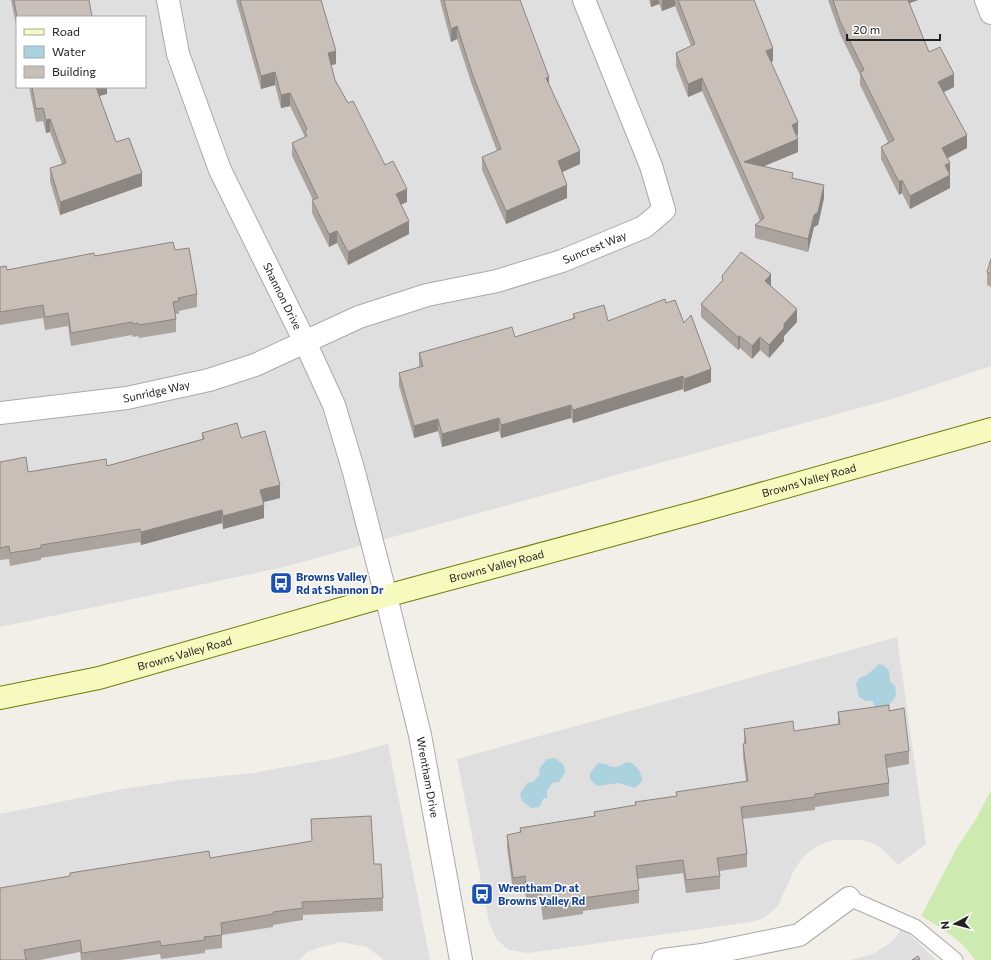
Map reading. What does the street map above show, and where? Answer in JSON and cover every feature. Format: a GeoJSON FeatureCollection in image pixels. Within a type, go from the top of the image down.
{"type":"FeatureCollection","features":[{"type":"Feature","properties":{"kind":"main road","name":"Browns Valley Road"},"geometry":{"type":"LineString","coordinates":[[0,698],[99,678],[386,596],[697,512],[991,428]]}},
{"type":"Feature","properties":{"kind":"street","name":"Shannon Drive"},"geometry":{"type":"LineString","coordinates":[[168,0],[178,54],[220,170],[305,342],[334,405],[354,472],[386,596]]}},
{"type":"Feature","properties":{"kind":"street","name":"Suncrest Way"},"geometry":{"type":"LineString","coordinates":[[305,342],[359,317],[427,295],[497,281],[562,260],[644,227],[664,210],[651,166],[584,0]]}},
{"type":"Feature","properties":{"kind":"street"},"geometry":{"type":"LineString","coordinates":[[986,0],[991,13]]}},
{"type":"Feature","properties":{"kind":"street","name":"Sunridge Way"},"geometry":{"type":"LineString","coordinates":[[0,413],[127,398],[209,380],[255,365],[305,342]]}},
{"type":"Feature","properties":{"kind":"street","name":"Wrentham Drive"},"geometry":{"type":"LineString","coordinates":[[386,596],[420,735],[461,960]]}},
{"type":"Feature","properties":{"kind":"street"},"geometry":{"type":"LineString","coordinates":[[663,960],[702,955],[798,935],[849,898]]}},
{"type":"Feature","properties":{"kind":"lane"},"geometry":{"type":"LineString","coordinates":[[849,898],[915,927],[955,960]]}},
{"type":"Feature","properties":{"kind":"shaded area"},"geometry":{"type":"Polygon","coordinates":[[[0,0],[991,0],[991,366],[899,397],[284,567],[0,627],[0,0]]]}},
{"type":"Feature","properties":{"kind":"shaded area"},"geometry":{"type":"Polygon","coordinates":[[[897,637],[926,844],[898,865],[887,853],[875,844],[862,840],[833,840],[817,846],[804,856],[794,870],[778,906],[764,918],[751,922],[528,953],[509,950],[497,940],[489,922],[457,759],[897,637]]]}},
{"type":"Feature","properties":{"kind":"shaded area"},"geometry":{"type":"Polygon","coordinates":[[[388,744],[430,960],[384,960],[367,947],[341,942],[317,948],[306,953],[299,960],[0,960],[0,814],[123,789],[182,780],[253,773],[335,758],[388,744]]]}},
{"type":"Feature","properties":{"kind":"shaded area"},"geometry":{"type":"Polygon","coordinates":[[[902,927],[936,960],[850,960],[873,954],[895,939],[902,927]]]}},
{"type":"Feature","properties":{"kind":"green space"},"geometry":{"type":"Polygon","coordinates":[[[991,790],[991,960],[975,960],[958,940],[921,916],[958,846],[976,819],[991,790]]]}},
{"type":"Feature","properties":{"kind":"water"},"geometry":{"type":"Polygon","coordinates":[[[879,664],[884,665],[889,671],[890,681],[895,686],[896,696],[889,705],[889,708],[875,709],[873,701],[866,701],[859,697],[856,684],[859,678],[867,675],[879,664]]]}},
{"type":"Feature","properties":{"kind":"water"},"geometry":{"type":"Polygon","coordinates":[[[555,758],[564,765],[565,772],[559,782],[552,783],[547,791],[547,798],[544,798],[539,807],[531,808],[522,801],[520,794],[528,782],[533,782],[540,774],[539,769],[547,759],[555,758]]]}},
{"type":"Feature","properties":{"kind":"water"},"geometry":{"type":"Polygon","coordinates":[[[626,762],[629,762],[638,768],[641,775],[642,781],[635,788],[619,783],[597,786],[590,779],[590,773],[598,763],[618,767],[626,762]]]}},
{"type":"Feature","properties":{"kind":"building"},"geometry":{"type":"Polygon","coordinates":[[[14,0],[89,0],[92,16],[17,16],[14,0]]]}},
{"type":"Feature","properties":{"kind":"building"},"geometry":{"type":"Polygon","coordinates":[[[240,0],[321,0],[336,51],[328,53],[335,80],[348,103],[353,101],[385,165],[393,161],[407,189],[396,194],[409,221],[348,252],[337,231],[329,234],[312,200],[318,198],[292,143],[307,136],[305,131],[307,129],[290,93],[281,95],[275,72],[261,76],[240,0]]]}},
{"type":"Feature","properties":{"kind":"building"},"geometry":{"type":"Polygon","coordinates":[[[444,0],[520,0],[549,77],[546,78],[580,151],[558,161],[567,185],[506,211],[482,157],[501,149],[472,73],[457,26],[451,29],[444,0]]]}},
{"type":"Feature","properties":{"kind":"building"},"geometry":{"type":"Polygon","coordinates":[[[678,0],[754,0],[773,48],[766,51],[798,122],[792,125],[798,139],[744,162],[793,173],[792,178],[824,185],[818,212],[814,215],[808,239],[755,225],[764,218],[702,78],[688,84],[676,53],[695,44],[678,0]]]}},
{"type":"Feature","properties":{"kind":"building"},"geometry":{"type":"Polygon","coordinates":[[[833,0],[908,0],[929,52],[940,47],[954,74],[938,82],[967,135],[942,148],[950,163],[945,165],[950,175],[910,196],[902,180],[899,182],[881,147],[894,140],[860,72],[864,70],[840,21],[833,0]]]}},
{"type":"Feature","properties":{"kind":"building"},"geometry":{"type":"Polygon","coordinates":[[[32,88],[96,88],[116,142],[129,138],[142,173],[60,202],[50,168],[66,163],[50,119],[46,120],[43,108],[36,109],[32,88]]]}},
{"type":"Feature","properties":{"kind":"building"},"geometry":{"type":"Polygon","coordinates":[[[173,242],[175,250],[189,248],[197,294],[178,298],[179,301],[173,302],[176,319],[139,325],[138,323],[133,324],[132,322],[71,333],[68,313],[45,317],[43,305],[0,312],[0,267],[6,266],[7,270],[94,253],[95,256],[173,242]]]}},
{"type":"Feature","properties":{"kind":"building"},"geometry":{"type":"Polygon","coordinates":[[[741,252],[771,274],[765,281],[797,309],[784,324],[784,328],[769,345],[760,337],[752,346],[740,336],[738,337],[701,304],[723,280],[722,276],[741,252]]]}},
{"type":"Feature","properties":{"kind":"building"},"geometry":{"type":"Polygon","coordinates":[[[991,259],[991,274],[987,272],[991,259]]]}},
{"type":"Feature","properties":{"kind":"building"},"geometry":{"type":"Polygon","coordinates":[[[665,299],[666,303],[675,300],[684,323],[691,315],[711,369],[684,379],[683,376],[573,410],[571,405],[501,425],[499,418],[442,434],[438,419],[414,426],[399,373],[423,366],[419,353],[512,327],[515,337],[575,318],[573,314],[604,305],[608,321],[665,299]]]}},
{"type":"Feature","properties":{"kind":"building"},"geometry":{"type":"Polygon","coordinates":[[[237,423],[241,438],[265,431],[280,485],[260,490],[264,505],[223,516],[222,510],[141,532],[140,529],[41,545],[41,548],[10,553],[9,546],[0,548],[0,462],[26,457],[28,472],[106,459],[107,466],[204,439],[202,433],[237,423]]]}},
{"type":"Feature","properties":{"kind":"building"},"geometry":{"type":"Polygon","coordinates":[[[889,705],[889,711],[904,708],[909,751],[885,755],[889,783],[815,794],[815,797],[741,807],[747,854],[717,858],[720,876],[686,880],[683,860],[636,866],[639,890],[583,898],[583,901],[543,907],[540,886],[526,888],[525,876],[513,878],[507,835],[521,832],[520,828],[595,816],[594,812],[636,805],[635,802],[677,796],[676,792],[748,781],[743,744],[746,743],[744,729],[793,721],[794,731],[840,724],[838,712],[889,705]]]}},
{"type":"Feature","properties":{"kind":"building"},"geometry":{"type":"Polygon","coordinates":[[[371,816],[374,864],[381,864],[383,898],[302,902],[303,908],[273,912],[273,914],[221,923],[222,935],[204,937],[205,940],[161,946],[160,941],[82,953],[80,940],[24,950],[26,960],[0,960],[0,888],[70,876],[70,873],[209,851],[210,858],[312,841],[311,819],[371,816]]]}},
{"type":"Feature","properties":{"kind":"building"},"geometry":{"type":"Polygon","coordinates":[[[918,956],[920,960],[912,960],[918,956]]]}},
{"type":"Feature","properties":{"kind":"place","name":"Browns Valley Rd at Shannon Dr"},"geometry":{"type":"Point","coordinates":[281,583]}},
{"type":"Feature","properties":{"kind":"place","name":"Wrentham Dr at Browns Valley Rd"},"geometry":{"type":"Point","coordinates":[482,894]}}]}
